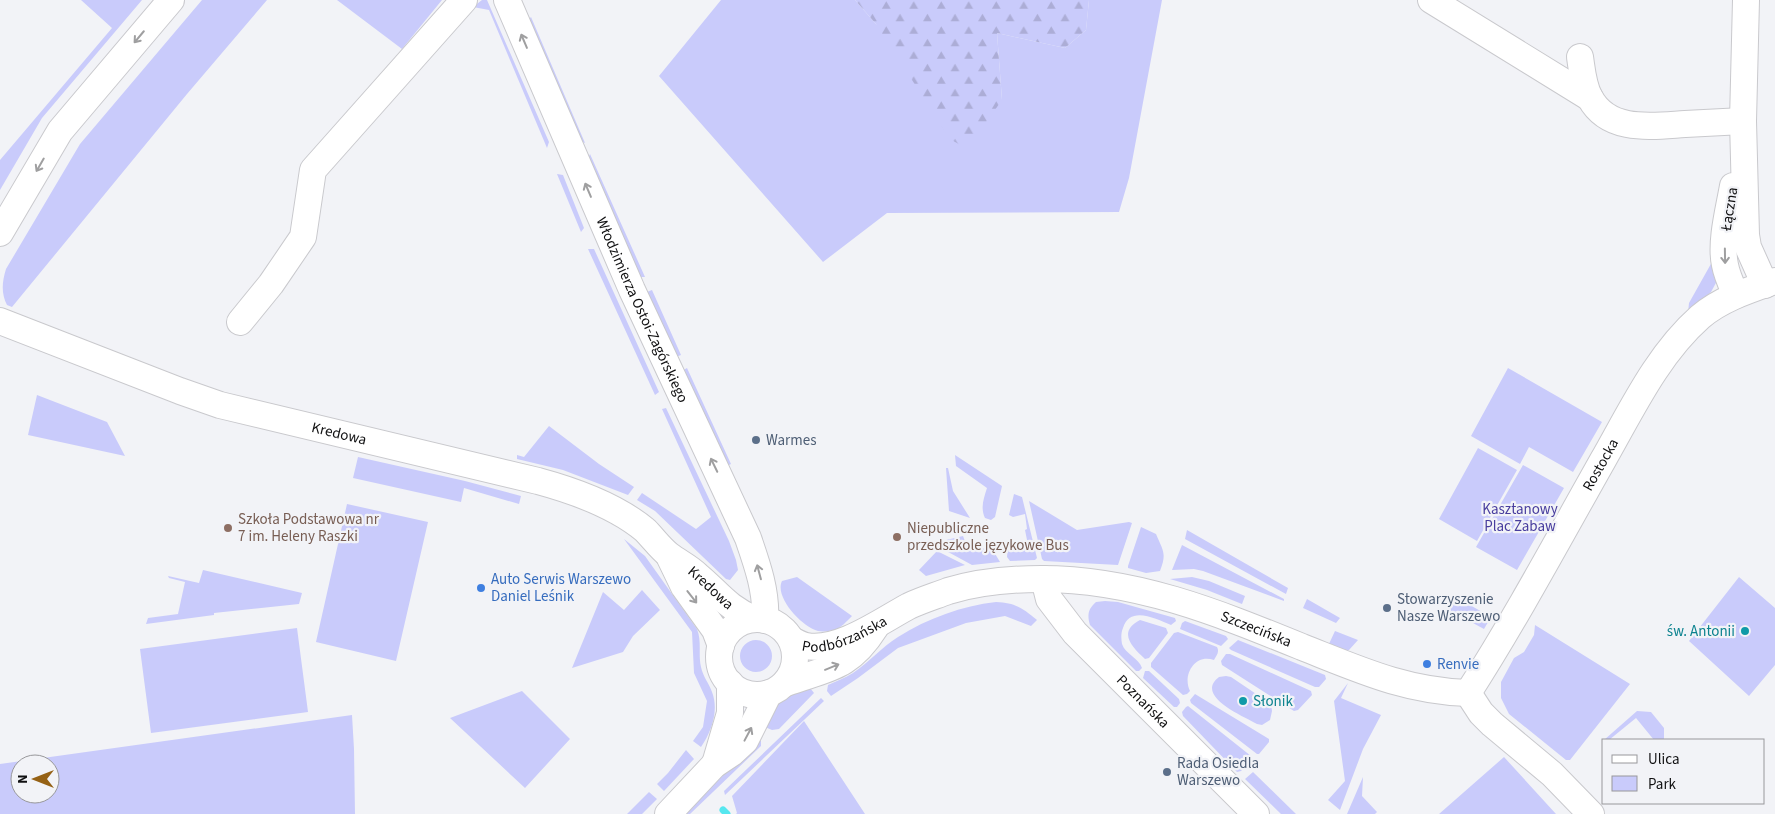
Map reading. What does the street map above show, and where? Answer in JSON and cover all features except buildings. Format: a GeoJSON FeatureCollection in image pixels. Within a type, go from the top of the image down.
{"type":"FeatureCollection","features":[{"type":"Feature","properties":{"kind":"street"},"geometry":{"type":"LineString","coordinates":[[0,233],[60,131],[171,0]]}},
{"type":"Feature","properties":{"kind":"street"},"geometry":{"type":"LineString","coordinates":[[240,322],[271,284],[304,237],[313,170],[464,0]]}},
{"type":"Feature","properties":{"kind":"street","name":"Włodzimierza Ostoi-Zagórskiego"},"geometry":{"type":"LineString","coordinates":[[507,0],[632,290],[748,538],[761,580],[766,605],[760,620]]}},
{"type":"Feature","properties":{"kind":"street"},"geometry":{"type":"LineString","coordinates":[[1431,0],[1590,98]]}},
{"type":"Feature","properties":{"kind":"street","name":"Łączna"},"geometry":{"type":"LineString","coordinates":[[1746,0],[1743,121],[1746,236],[1748,247],[1770,283]]}},
{"type":"Feature","properties":{"kind":"street"},"geometry":{"type":"LineString","coordinates":[[1580,57],[1584,81],[1590,98],[1599,110],[1621,123],[1644,127],[1743,121]]}},
{"type":"Feature","properties":{"kind":"street","name":"Łączna"},"geometry":{"type":"LineString","coordinates":[[1736,295],[1724,263],[1724,245],[1743,121]]}},
{"type":"Feature","properties":{"kind":"street","name":"Rostocka"},"geometry":{"type":"LineString","coordinates":[[1468,693],[1500,642],[1626,418],[1670,349],[1702,315],[1712,308],[1736,295],[1770,283]]}},
{"type":"Feature","properties":{"kind":"street","name":"Kredowa"},"geometry":{"type":"LineString","coordinates":[[0,321],[220,405],[516,476],[566,490],[604,505],[622,515],[644,530],[668,555],[697,574],[736,611],[760,620]]}},
{"type":"Feature","properties":{"kind":"street","name":"Kredowa"},"geometry":{"type":"LineString","coordinates":[[668,555],[684,587],[715,630],[721,646]]}},
{"type":"Feature","properties":{"kind":"street","name":"Szczecińska"},"geometry":{"type":"LineString","coordinates":[[877,626],[920,601],[960,588],[995,581],[1044,579],[1108,584],[1164,596],[1202,608],[1391,681],[1431,690],[1468,693]]}},
{"type":"Feature","properties":{"kind":"street","name":"Poznańska"},"geometry":{"type":"LineString","coordinates":[[1044,579],[1049,599],[1075,633],[1256,814]]}},
{"type":"Feature","properties":{"kind":"street"},"geometry":{"type":"LineString","coordinates":[[668,814],[716,764],[732,753],[745,740],[777,688],[792,674],[795,651],[792,640],[785,631],[776,624],[760,620],[744,622],[733,628],[721,646],[719,658],[721,669],[730,683],[744,693],[755,695],[777,688]]}},
{"type":"Feature","properties":{"kind":"street","name":"Podbórzańska"},"geometry":{"type":"LineString","coordinates":[[792,640],[805,646],[834,644],[877,626]]}},
{"type":"Feature","properties":{"kind":"street","name":"Podbórzańska"},"geometry":{"type":"LineString","coordinates":[[777,688],[848,660],[865,644],[877,626]]}},
{"type":"Feature","properties":{"kind":"street"},"geometry":{"type":"LineString","coordinates":[[716,764],[730,712],[730,683]]}},
{"type":"Feature","properties":{"kind":"street"},"geometry":{"type":"LineString","coordinates":[[1468,693],[1492,724],[1552,774],[1591,814]]}},
{"type":"Feature","properties":{"kind":"green space"},"geometry":{"type":"Polygon","coordinates":[[[81,0],[142,0],[42,118],[0,190],[0,160],[112,28],[81,0]]]}},
{"type":"Feature","properties":{"kind":"green space"},"geometry":{"type":"Polygon","coordinates":[[[202,0],[267,0],[12,307],[7,305],[3,287],[6,269],[80,144],[202,0]]]}},
{"type":"Feature","properties":{"kind":"green space"},"geometry":{"type":"Polygon","coordinates":[[[337,0],[442,0],[402,49],[337,0]]]}},
{"type":"Feature","properties":{"kind":"green space"},"geometry":{"type":"Polygon","coordinates":[[[482,0],[487,0],[549,142],[547,148],[489,10],[473,7],[482,0]]]}},
{"type":"Feature","properties":{"kind":"green space"},"geometry":{"type":"Polygon","coordinates":[[[721,0],[855,0],[876,24],[1002,100],[997,33],[1065,48],[1086,30],[1089,0],[1162,0],[1129,178],[1119,212],[887,213],[823,262],[659,76],[721,0]]]}},
{"type":"Feature","properties":{"kind":"green space"},"geometry":{"type":"Polygon","coordinates":[[[855,0],[1089,0],[1086,30],[1065,48],[997,33],[1002,100],[967,149],[950,139],[876,24],[855,0]]]}},
{"type":"Feature","properties":{"kind":"green space"},"geometry":{"type":"Polygon","coordinates":[[[531,17],[585,143],[577,140],[527,21],[531,17]]]}},
{"type":"Feature","properties":{"kind":"green space"},"geometry":{"type":"Polygon","coordinates":[[[590,154],[645,277],[639,277],[586,163],[590,154]]]}},
{"type":"Feature","properties":{"kind":"green space"},"geometry":{"type":"Polygon","coordinates":[[[557,174],[563,175],[584,228],[581,232],[557,174]]]}},
{"type":"Feature","properties":{"kind":"green space"},"geometry":{"type":"Polygon","coordinates":[[[588,249],[594,249],[659,392],[655,395],[588,249]]]}},
{"type":"Feature","properties":{"kind":"green space"},"geometry":{"type":"Polygon","coordinates":[[[1712,262],[1717,281],[1711,292],[1688,313],[1689,303],[1712,262]]]}},
{"type":"Feature","properties":{"kind":"green space"},"geometry":{"type":"Polygon","coordinates":[[[652,290],[681,355],[673,358],[647,292],[652,290]]]}},
{"type":"Feature","properties":{"kind":"green space"},"geometry":{"type":"Polygon","coordinates":[[[687,368],[731,464],[725,467],[680,372],[687,368]]]}},
{"type":"Feature","properties":{"kind":"green space"},"geometry":{"type":"Polygon","coordinates":[[[1508,368],[1602,422],[1573,472],[1529,447],[1520,464],[1471,436],[1508,368]]]}},
{"type":"Feature","properties":{"kind":"green space"},"geometry":{"type":"Polygon","coordinates":[[[37,395],[107,422],[125,456],[28,435],[37,395]]]}},
{"type":"Feature","properties":{"kind":"green space"},"geometry":{"type":"Polygon","coordinates":[[[666,408],[729,541],[738,570],[730,580],[726,579],[655,511],[637,500],[642,493],[696,529],[711,517],[662,409],[666,408]]]}},
{"type":"Feature","properties":{"kind":"green space"},"geometry":{"type":"Polygon","coordinates":[[[549,426],[599,464],[634,487],[628,495],[563,470],[517,459],[517,455],[524,457],[549,426]]]}},
{"type":"Feature","properties":{"kind":"green space"},"geometry":{"type":"Polygon","coordinates":[[[1478,448],[1517,470],[1477,541],[1439,519],[1478,448]]]}},
{"type":"Feature","properties":{"kind":"green space"},"geometry":{"type":"Polygon","coordinates":[[[955,455],[1002,486],[995,517],[991,520],[985,518],[983,510],[987,488],[956,466],[955,455]]]}},
{"type":"Feature","properties":{"kind":"green space"},"geometry":{"type":"Polygon","coordinates":[[[358,457],[465,481],[521,496],[519,504],[464,488],[461,502],[353,478],[358,457]]]}},
{"type":"Feature","properties":{"kind":"green space","name":"Kasztanowy Plac Zabaw"},"geometry":{"type":"Polygon","coordinates":[[[1523,465],[1564,488],[1517,570],[1476,547],[1523,465]]]}},
{"type":"Feature","properties":{"kind":"green space"},"geometry":{"type":"Polygon","coordinates":[[[946,468],[948,468],[953,491],[970,518],[949,511],[946,468]]]}},
{"type":"Feature","properties":{"kind":"green space"},"geometry":{"type":"Polygon","coordinates":[[[1014,494],[1022,497],[1037,558],[1035,560],[1010,561],[1007,557],[1008,545],[1027,540],[1025,514],[1013,517],[1009,515],[1014,494]]]}},
{"type":"Feature","properties":{"kind":"green space"},"geometry":{"type":"Polygon","coordinates":[[[1029,501],[1077,530],[1132,523],[1118,565],[1044,561],[1029,501]]]}},
{"type":"Feature","properties":{"kind":"green space"},"geometry":{"type":"Polygon","coordinates":[[[347,504],[428,522],[396,661],[316,642],[347,504]]]}},
{"type":"Feature","properties":{"kind":"green space"},"geometry":{"type":"Polygon","coordinates":[[[1141,527],[1156,534],[1161,544],[1164,556],[1160,571],[1146,573],[1128,568],[1141,527]]]}},
{"type":"Feature","properties":{"kind":"green space"},"geometry":{"type":"Polygon","coordinates":[[[1187,530],[1288,588],[1286,594],[1185,539],[1187,530]]]}},
{"type":"Feature","properties":{"kind":"green space"},"geometry":{"type":"Polygon","coordinates":[[[963,536],[971,551],[991,547],[1000,562],[972,565],[939,547],[942,541],[963,536]]]}},
{"type":"Feature","properties":{"kind":"green space"},"geometry":{"type":"Polygon","coordinates":[[[624,539],[645,556],[697,629],[701,667],[712,692],[715,706],[711,727],[701,747],[693,741],[703,727],[707,701],[694,673],[692,632],[624,539]]]}},
{"type":"Feature","properties":{"kind":"green space"},"geometry":{"type":"Polygon","coordinates":[[[1182,545],[1284,599],[1284,601],[1203,571],[1194,569],[1172,570],[1182,545]]]}},
{"type":"Feature","properties":{"kind":"green space"},"geometry":{"type":"Polygon","coordinates":[[[937,551],[965,565],[926,576],[919,570],[937,551]]]}},
{"type":"Feature","properties":{"kind":"green space"},"geometry":{"type":"Polygon","coordinates":[[[203,570],[302,593],[299,604],[214,613],[214,615],[146,624],[148,618],[178,614],[185,582],[169,578],[168,576],[199,583],[203,570]]]}},
{"type":"Feature","properties":{"kind":"green space"},"geometry":{"type":"Polygon","coordinates":[[[797,577],[852,616],[839,628],[830,631],[818,631],[804,624],[791,611],[782,595],[782,581],[797,577]]]}},
{"type":"Feature","properties":{"kind":"green space"},"geometry":{"type":"Polygon","coordinates":[[[1192,577],[1209,581],[1245,596],[1242,604],[1207,590],[1170,579],[1192,577]]]}},
{"type":"Feature","properties":{"kind":"green space"},"geometry":{"type":"Polygon","coordinates":[[[1739,577],[1775,608],[1775,665],[1749,696],[1689,641],[1739,577]]]}},
{"type":"Feature","properties":{"kind":"green space"},"geometry":{"type":"Polygon","coordinates":[[[642,590],[660,610],[633,636],[623,652],[572,668],[603,592],[624,610],[642,590]]]}},
{"type":"Feature","properties":{"kind":"green space"},"geometry":{"type":"Polygon","coordinates":[[[1454,596],[1491,617],[1484,629],[1460,616],[1458,620],[1444,613],[1454,596]]]}},
{"type":"Feature","properties":{"kind":"green space"},"geometry":{"type":"Polygon","coordinates":[[[1307,599],[1340,618],[1336,623],[1303,608],[1307,599]]]}},
{"type":"Feature","properties":{"kind":"green space"},"geometry":{"type":"Polygon","coordinates":[[[996,602],[1018,607],[1037,620],[1031,626],[1005,616],[966,623],[898,648],[831,696],[827,691],[828,685],[853,673],[892,641],[909,630],[946,614],[971,606],[996,602]]]}},
{"type":"Feature","properties":{"kind":"green space"},"geometry":{"type":"Polygon","coordinates":[[[1096,602],[1118,602],[1175,618],[1176,621],[1171,625],[1151,617],[1137,615],[1126,621],[1122,631],[1122,644],[1126,651],[1138,661],[1142,668],[1139,671],[1136,671],[1090,625],[1088,615],[1091,607],[1096,602]]]}},
{"type":"Feature","properties":{"kind":"green space"},"geometry":{"type":"Polygon","coordinates":[[[1140,620],[1166,628],[1168,633],[1149,658],[1145,659],[1132,645],[1128,634],[1129,629],[1140,620]]]}},
{"type":"Feature","properties":{"kind":"green space"},"geometry":{"type":"Polygon","coordinates":[[[1185,621],[1226,636],[1228,639],[1221,646],[1180,629],[1185,621]]]}},
{"type":"Feature","properties":{"kind":"green space"},"geometry":{"type":"Polygon","coordinates":[[[1535,625],[1630,684],[1570,760],[1566,760],[1509,714],[1501,698],[1501,682],[1514,658],[1524,652],[1534,635],[1535,625]]]}},
{"type":"Feature","properties":{"kind":"green space"},"geometry":{"type":"Polygon","coordinates":[[[297,628],[308,712],[151,733],[140,649],[297,628]]]}},
{"type":"Feature","properties":{"kind":"green space"},"geometry":{"type":"Polygon","coordinates":[[[1335,631],[1358,640],[1349,650],[1343,652],[1328,646],[1335,631]]]}},
{"type":"Feature","properties":{"kind":"green space"},"geometry":{"type":"Polygon","coordinates":[[[1178,632],[1217,647],[1218,651],[1214,660],[1201,660],[1192,667],[1188,678],[1190,691],[1183,695],[1151,667],[1151,663],[1174,633],[1178,632]]]}},
{"type":"Feature","properties":{"kind":"green space"},"geometry":{"type":"Polygon","coordinates":[[[756,640],[768,644],[772,656],[768,668],[756,672],[744,668],[740,656],[744,644],[756,640]]]}},
{"type":"Feature","properties":{"kind":"green space"},"geometry":{"type":"Polygon","coordinates":[[[1238,640],[1325,675],[1326,679],[1319,687],[1315,687],[1231,650],[1229,648],[1238,640]]]}},
{"type":"Feature","properties":{"kind":"green space"},"geometry":{"type":"Polygon","coordinates":[[[1226,654],[1230,654],[1311,691],[1312,695],[1298,710],[1294,711],[1222,665],[1221,661],[1226,654]]]}},
{"type":"Feature","properties":{"kind":"green space"},"geometry":{"type":"Polygon","coordinates":[[[1145,671],[1149,671],[1179,699],[1180,703],[1177,707],[1174,707],[1143,678],[1145,671]]]}},
{"type":"Feature","properties":{"kind":"green space"},"geometry":{"type":"Polygon","coordinates":[[[1219,677],[1231,677],[1271,704],[1270,720],[1262,725],[1257,724],[1232,711],[1216,698],[1212,691],[1213,684],[1219,677]]]}},
{"type":"Feature","properties":{"kind":"green space"},"geometry":{"type":"Polygon","coordinates":[[[1348,683],[1341,698],[1381,715],[1363,749],[1340,810],[1328,800],[1345,781],[1334,701],[1348,683]]]}},
{"type":"Feature","properties":{"kind":"green space"},"geometry":{"type":"Polygon","coordinates":[[[807,684],[814,693],[779,729],[772,730],[760,725],[780,700],[807,684]]]}},
{"type":"Feature","properties":{"kind":"green space"},"geometry":{"type":"Polygon","coordinates":[[[522,691],[570,739],[525,788],[450,718],[522,691]]]}},
{"type":"Feature","properties":{"kind":"green space"},"geometry":{"type":"Polygon","coordinates":[[[1195,694],[1269,739],[1269,742],[1257,754],[1191,703],[1190,700],[1195,694]]]}},
{"type":"Feature","properties":{"kind":"green space"},"geometry":{"type":"Polygon","coordinates":[[[821,698],[824,701],[725,795],[724,791],[821,698]]]}},
{"type":"Feature","properties":{"kind":"green space"},"geometry":{"type":"Polygon","coordinates":[[[1188,706],[1251,756],[1252,760],[1241,771],[1237,772],[1183,716],[1182,712],[1188,706]]]}},
{"type":"Feature","properties":{"kind":"green space"},"geometry":{"type":"Polygon","coordinates":[[[1637,711],[1651,712],[1664,728],[1664,739],[1653,739],[1636,718],[1610,739],[1605,739],[1637,711]]]}},
{"type":"Feature","properties":{"kind":"green space"},"geometry":{"type":"Polygon","coordinates":[[[352,715],[355,814],[0,814],[0,764],[10,763],[10,804],[60,804],[60,756],[352,715]]]}},
{"type":"Feature","properties":{"kind":"green space"},"geometry":{"type":"Polygon","coordinates":[[[804,721],[865,814],[736,814],[732,796],[804,721]]]}},
{"type":"Feature","properties":{"kind":"green space"},"geometry":{"type":"Polygon","coordinates":[[[755,737],[761,741],[761,746],[690,814],[682,814],[728,770],[755,737]]]}},
{"type":"Feature","properties":{"kind":"green space"},"geometry":{"type":"Polygon","coordinates":[[[686,750],[694,759],[664,791],[657,784],[686,750]]]}},
{"type":"Feature","properties":{"kind":"green space"},"geometry":{"type":"Polygon","coordinates":[[[1504,757],[1556,814],[1439,814],[1504,757]]]}},
{"type":"Feature","properties":{"kind":"green space"},"geometry":{"type":"Polygon","coordinates":[[[1253,772],[1296,814],[1281,814],[1245,779],[1253,772]]]}},
{"type":"Feature","properties":{"kind":"green space"},"geometry":{"type":"Polygon","coordinates":[[[1363,777],[1362,796],[1377,812],[1375,814],[1347,814],[1363,777]]]}},
{"type":"Feature","properties":{"kind":"green space"},"geometry":{"type":"Polygon","coordinates":[[[649,792],[657,799],[642,814],[627,814],[649,792]]]}},
{"type":"Feature","properties":{"kind":"waterway"},"geometry":{"type":"LineString","coordinates":[[723,810],[727,814]]}},
{"type":"Feature","properties":{"kind":"place","name":"Warmes"},"geometry":{"type":"Point","coordinates":[756,440]}},
{"type":"Feature","properties":{"kind":"place","name":"Szkoła Podstawowa nr 7 im. Heleny Raszki"},"geometry":{"type":"Point","coordinates":[228,528]}},
{"type":"Feature","properties":{"kind":"place","name":"Niepubliczne przedszkole językowe Bus"},"geometry":{"type":"Point","coordinates":[897,537]}},
{"type":"Feature","properties":{"kind":"place","name":"Auto Serwis Warszewo Daniel Leśnik"},"geometry":{"type":"Point","coordinates":[481,588]}},
{"type":"Feature","properties":{"kind":"place","name":"Stowarzyszenie Nasze Warszewo"},"geometry":{"type":"Point","coordinates":[1387,608]}},
{"type":"Feature","properties":{"kind":"place","name":"św. Antonii"},"geometry":{"type":"Point","coordinates":[1745,631]}},
{"type":"Feature","properties":{"kind":"place","name":"Renvie"},"geometry":{"type":"Point","coordinates":[1427,664]}},
{"type":"Feature","properties":{"kind":"place","name":"Słonik"},"geometry":{"type":"Point","coordinates":[1243,701]}},
{"type":"Feature","properties":{"kind":"place","name":"Rada Osiedla Warszewo"},"geometry":{"type":"Point","coordinates":[1167,772]}}]}
